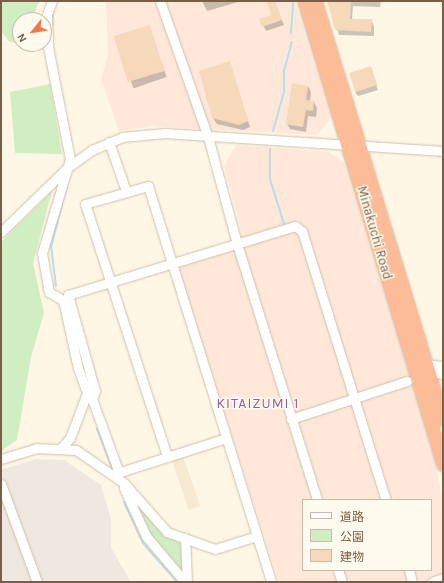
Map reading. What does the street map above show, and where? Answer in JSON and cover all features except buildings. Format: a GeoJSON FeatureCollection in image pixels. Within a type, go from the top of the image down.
{"type":"FeatureCollection","features":[{"type":"Feature","properties":{"kind":"highway","name":"Minakuchi Road"},"geometry":{"type":"LineString","coordinates":[[304,1],[354,145],[443,419]]}},
{"type":"Feature","properties":{"kind":"highway","name":"Minakuchi Road"},"geometry":{"type":"LineString","coordinates":[[316,1],[354,145],[443,465]]}},
{"type":"Feature","properties":{"kind":"street"},"geometry":{"type":"LineString","coordinates":[[52,1],[47,14],[48,47],[70,159],[42,254],[49,292],[64,300],[78,368],[89,387],[95,391],[92,399],[116,474]]}},
{"type":"Feature","properties":{"kind":"street"},"geometry":{"type":"LineString","coordinates":[[160,1],[208,137],[237,244],[316,499]]}},
{"type":"Feature","properties":{"kind":"street"},"geometry":{"type":"LineString","coordinates":[[1,232],[67,168],[92,150],[109,142],[138,135],[165,133],[208,137],[269,138],[443,151]]}},
{"type":"Feature","properties":{"kind":"street"},"geometry":{"type":"LineString","coordinates":[[109,142],[126,191]]}},
{"type":"Feature","properties":{"kind":"street"},"geometry":{"type":"LineString","coordinates":[[167,456],[85,204],[126,191],[148,186],[271,582]]}},
{"type":"Feature","properties":{"kind":"street"},"geometry":{"type":"LineString","coordinates":[[61,448],[70,438],[89,387],[68,295],[292,226],[300,228],[386,499]]}},
{"type":"Feature","properties":{"kind":"street"},"geometry":{"type":"LineString","coordinates":[[426,364],[441,371]]}},
{"type":"Feature","properties":{"kind":"street"},"geometry":{"type":"LineString","coordinates":[[291,419],[408,381]]}},
{"type":"Feature","properties":{"kind":"street"},"geometry":{"type":"LineString","coordinates":[[116,474],[167,456],[226,438]]}},
{"type":"Feature","properties":{"kind":"street"},"geometry":{"type":"LineString","coordinates":[[1,459],[36,448],[61,448],[76,450],[116,474],[167,532],[215,549],[257,536]]}},
{"type":"Feature","properties":{"kind":"street"},"geometry":{"type":"LineString","coordinates":[[1,484],[37,582]]}},
{"type":"Feature","properties":{"kind":"street"},"geometry":{"type":"LineString","coordinates":[[125,484],[124,488],[146,536],[186,582]]}},
{"type":"Feature","properties":{"kind":"street"},"geometry":{"type":"LineString","coordinates":[[184,538],[186,582]]}},
{"type":"Feature","properties":{"kind":"street"},"geometry":{"type":"LineString","coordinates":[[338,571],[342,582]]}},
{"type":"Feature","properties":{"kind":"street"},"geometry":{"type":"LineString","coordinates":[[408,571],[412,582]]}},
{"type":"Feature","properties":{"kind":"street"},"geometry":{"type":"LineString","coordinates":[[432,582],[443,578]]}},
{"type":"Feature","properties":{"kind":"shaded area"},"geometry":{"type":"Polygon","coordinates":[[[106,1],[295,1],[331,118],[317,135],[153,126],[119,131],[101,79],[108,55],[106,1]]]}},
{"type":"Feature","properties":{"kind":"shaded area"},"geometry":{"type":"Polygon","coordinates":[[[236,145],[329,152],[344,163],[435,461],[443,503],[443,582],[279,582],[179,271],[182,266],[229,250],[242,233],[224,166],[236,145]]]}},
{"type":"Feature","properties":{"kind":"shaded area"},"geometry":{"type":"Polygon","coordinates":[[[183,456],[200,506],[189,510],[172,460],[183,456]]]}},
{"type":"Feature","properties":{"kind":"shaded area"},"geometry":{"type":"Polygon","coordinates":[[[36,459],[64,460],[101,485],[111,519],[111,548],[131,582],[1,582],[1,470],[36,459]]]}},
{"type":"Feature","properties":{"kind":"green space"},"geometry":{"type":"Polygon","coordinates":[[[1,1],[39,1],[35,12],[12,12],[12,42],[9,41],[1,31],[1,1]]]}},
{"type":"Feature","properties":{"kind":"green space"},"geometry":{"type":"Polygon","coordinates":[[[50,84],[62,154],[15,153],[10,92],[50,84]]]}},
{"type":"Feature","properties":{"kind":"green space"},"geometry":{"type":"Polygon","coordinates":[[[52,191],[33,263],[44,313],[31,357],[17,440],[1,451],[1,242],[52,191]]]}},
{"type":"Feature","properties":{"kind":"green space"},"geometry":{"type":"Polygon","coordinates":[[[127,490],[181,545],[182,575],[146,531],[127,490]]]}},
{"type":"Feature","properties":{"kind":"waterway"},"geometry":{"type":"LineString","coordinates":[[291,33],[293,1]]}},
{"type":"Feature","properties":{"kind":"waterway"},"geometry":{"type":"LineString","coordinates":[[52,29],[53,10]]}},
{"type":"Feature","properties":{"kind":"waterway"},"geometry":{"type":"LineString","coordinates":[[273,131],[284,92],[284,71],[292,42]]}},
{"type":"Feature","properties":{"kind":"waterway"},"geometry":{"type":"LineString","coordinates":[[270,149],[270,179],[284,224]]}},
{"type":"Feature","properties":{"kind":"waterway"},"geometry":{"type":"LineString","coordinates":[[56,286],[51,247],[67,185]]}},
{"type":"Feature","properties":{"kind":"waterway"},"geometry":{"type":"LineString","coordinates":[[97,429],[112,468]]}},
{"type":"Feature","properties":{"kind":"waterway"},"geometry":{"type":"LineString","coordinates":[[124,502],[143,543],[177,582]]}},
{"type":"Feature","properties":{"kind":"district","name":"KITAIZUMI 1"},"geometry":{"type":"Point","coordinates":[258,404]}}]}
